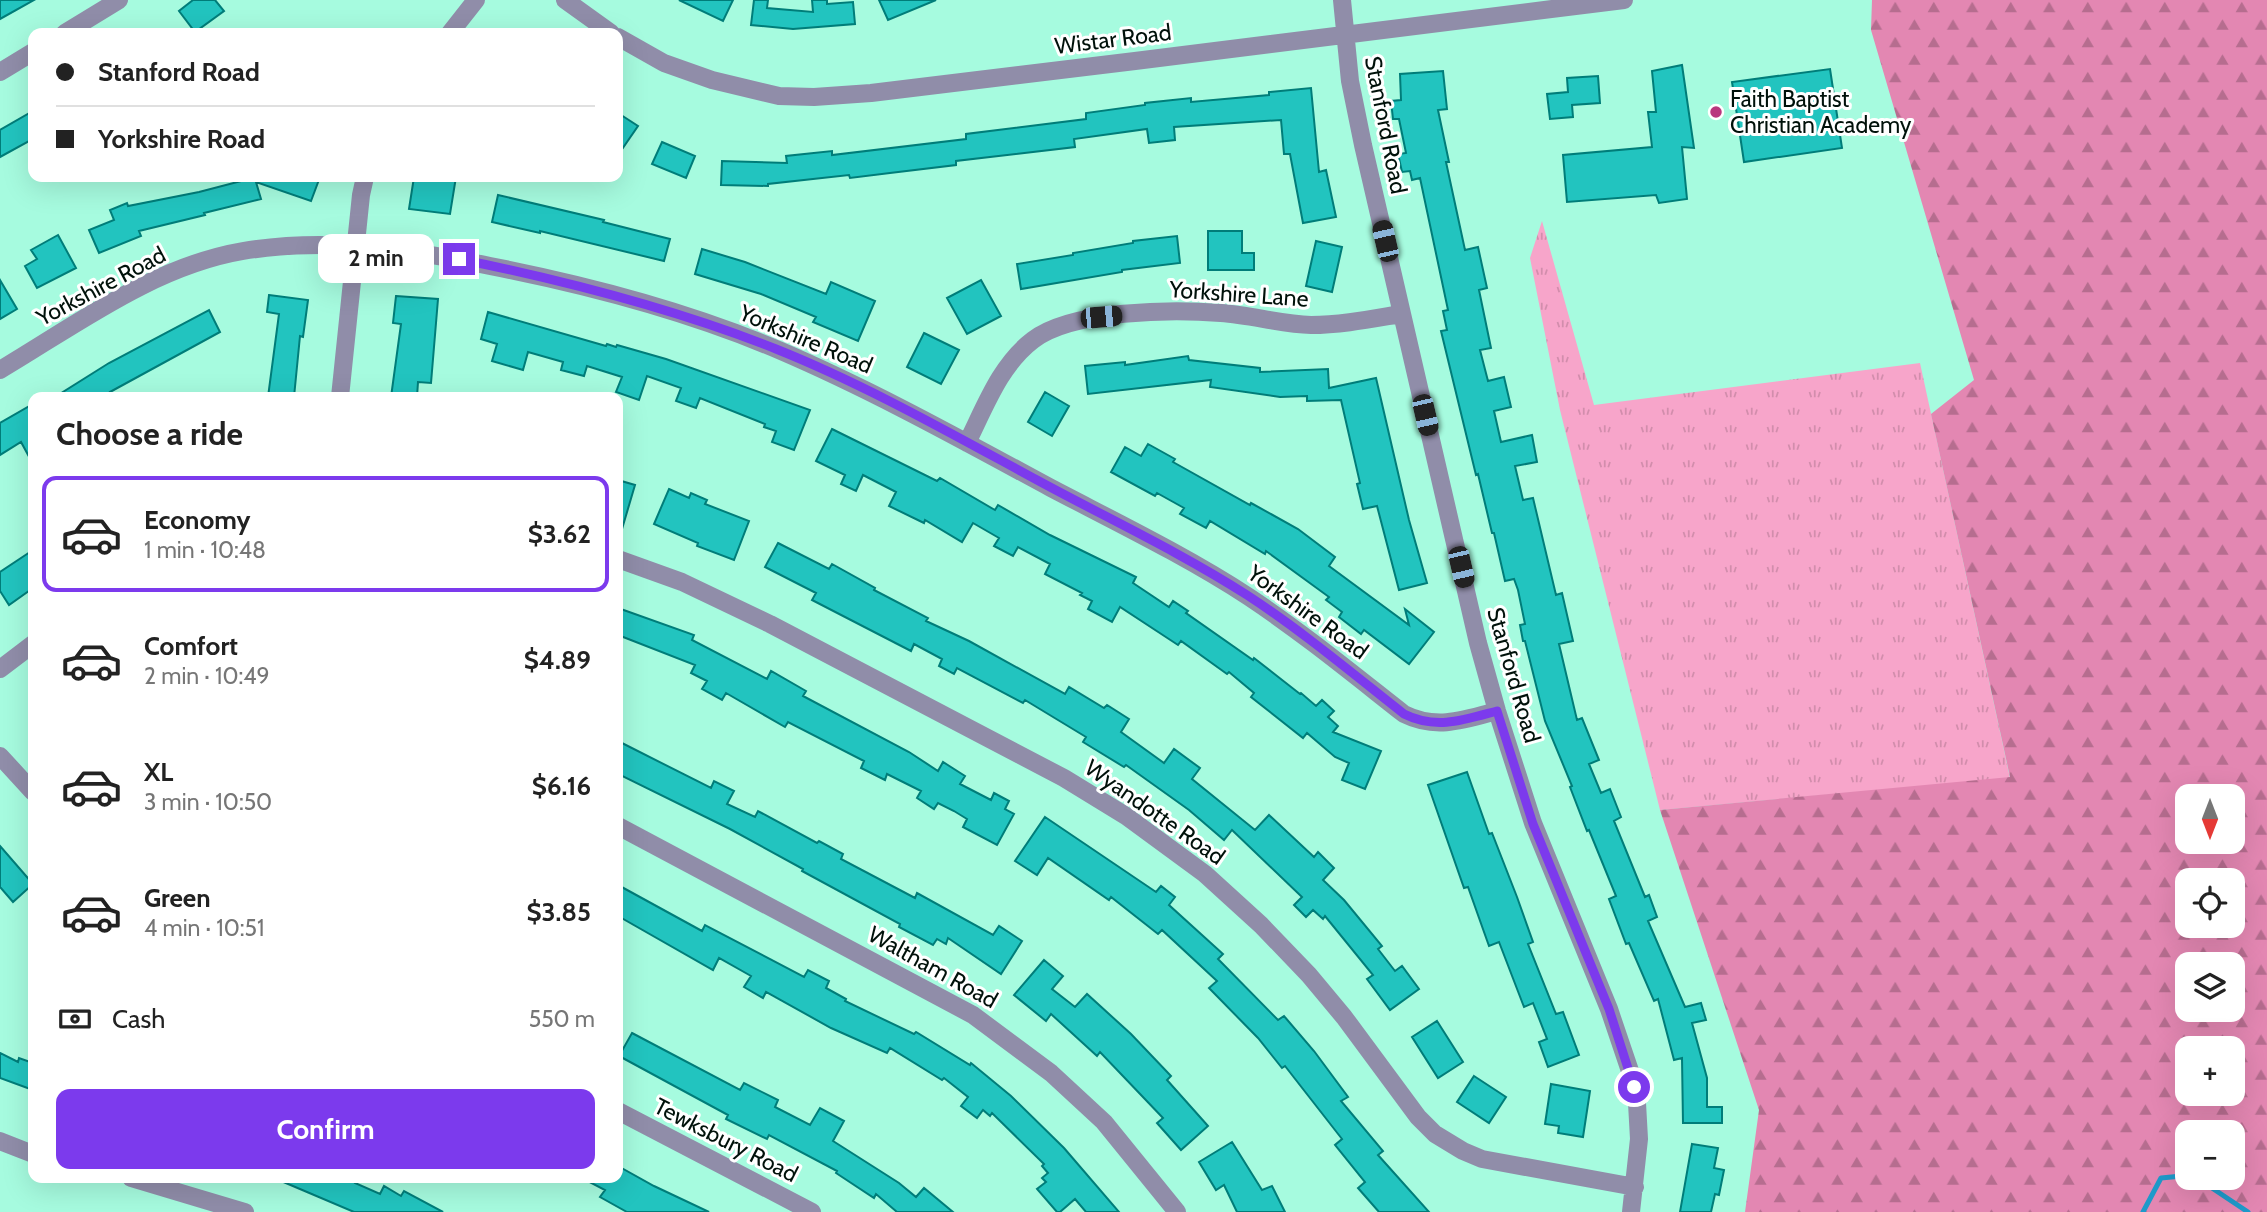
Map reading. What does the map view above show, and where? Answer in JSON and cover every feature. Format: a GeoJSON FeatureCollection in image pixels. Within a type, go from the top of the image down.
{"type":"FeatureCollection","features":[{"type":"Feature","properties":{"kind":"street"},"geometry":{"type":"LineString","coordinates":[[73,28],[118,0]]}},
{"type":"Feature","properties":{"kind":"street"},"geometry":{"type":"LineString","coordinates":[[454,28],[476,0]]}},
{"type":"Feature","properties":{"kind":"street"},"geometry":{"type":"LineString","coordinates":[[565,0],[604,28]]}},
{"type":"Feature","properties":{"kind":"street","name":"Stanford Road"},"geometry":{"type":"LineString","coordinates":[[1342,0],[1350,81],[1363,145],[1478,643],[1533,824],[1609,1009],[1630,1071],[1637,1102],[1639,1139],[1631,1212]]}},
{"type":"Feature","properties":{"kind":"street","name":"Wistar Road"},"geometry":{"type":"LineString","coordinates":[[623,40],[664,63],[712,80],[779,96],[814,97],[871,93],[1623,0]]}},
{"type":"Feature","properties":{"kind":"street"},"geometry":{"type":"LineString","coordinates":[[0,72],[28,55]]}},
{"type":"Feature","properties":{"kind":"street"},"geometry":{"type":"LineString","coordinates":[[341,392],[364,182]]}},
{"type":"Feature","properties":{"kind":"street","name":"Yorkshire Road"},"geometry":{"type":"LineString","coordinates":[[0,370],[123,296],[193,266],[243,251],[291,246],[356,245],[459,259],[523,272],[621,297],[727,330],[852,384],[967,443],[1246,595],[1311,640],[1404,714],[1418,721],[1452,723],[1497,711]]}},
{"type":"Feature","properties":{"kind":"street","name":"Yorkshire Lane"},"geometry":{"type":"LineString","coordinates":[[967,443],[1009,364],[1033,340],[1080,321],[1169,311],[1222,313],[1313,325],[1350,323],[1401,314]]}},
{"type":"Feature","properties":{"kind":"street","name":"Wyandotte Road"},"geometry":{"type":"LineString","coordinates":[[623,561],[682,582],[819,649],[1064,778],[1185,857],[1261,925],[1309,975],[1344,1017],[1418,1117],[1435,1134],[1482,1159],[1635,1187]]}},
{"type":"Feature","properties":{"kind":"street"},"geometry":{"type":"LineString","coordinates":[[0,669],[28,648]]}},
{"type":"Feature","properties":{"kind":"street"},"geometry":{"type":"LineString","coordinates":[[0,756],[28,787]]}},
{"type":"Feature","properties":{"kind":"street","name":"Waltham Road"},"geometry":{"type":"LineString","coordinates":[[623,829],[973,1014],[1051,1073],[1104,1122],[1177,1212]]}},
{"type":"Feature","properties":{"kind":"street","name":"Tewksbury Road"},"geometry":{"type":"LineString","coordinates":[[623,1114],[812,1212]]}},
{"type":"Feature","properties":{"kind":"street"},"geometry":{"type":"LineString","coordinates":[[0,1142],[28,1152]]}},
{"type":"Feature","properties":{"kind":"street"},"geometry":{"type":"LineString","coordinates":[[148,1183],[245,1212]]}},
{"type":"Feature","properties":{"kind":"green space"},"geometry":{"type":"Polygon","coordinates":[[[1872,0],[2267,0],[2267,1212],[1745,1212],[1759,1110],[1660,810],[2010,777],[1931,414],[1974,380],[1871,30],[1872,0]]]}},
{"type":"Feature","properties":{"kind":"green space"},"geometry":{"type":"Polygon","coordinates":[[[1542,221],[1594,405],[1920,363],[2010,778],[1660,810],[1560,410],[1530,258],[1542,221]]]}},
{"type":"Feature","properties":{"kind":"building"},"geometry":{"type":"Polygon","coordinates":[[[0,0],[34,0],[0,19],[0,0]]]}},
{"type":"Feature","properties":{"kind":"building"},"geometry":{"type":"Polygon","coordinates":[[[193,0],[215,0],[224,11],[201,28],[192,28],[179,11],[193,0]]]}},
{"type":"Feature","properties":{"kind":"building"},"geometry":{"type":"Polygon","coordinates":[[[679,0],[733,0],[723,21],[679,0]]]}},
{"type":"Feature","properties":{"kind":"building"},"geometry":{"type":"Polygon","coordinates":[[[754,0],[768,0],[767,8],[813,12],[812,0],[827,0],[827,4],[853,2],[855,24],[793,29],[751,25],[754,0]]]}},
{"type":"Feature","properties":{"kind":"building"},"geometry":{"type":"Polygon","coordinates":[[[879,0],[936,0],[888,20],[879,0]]]}},
{"type":"Feature","properties":{"kind":"building"},"geometry":{"type":"Polygon","coordinates":[[[1682,65],[1694,148],[1682,147],[1687,199],[1659,203],[1656,195],[1567,202],[1563,155],[1652,147],[1648,112],[1656,112],[1652,71],[1682,65]]]}},
{"type":"Feature","properties":{"kind":"building"},"geometry":{"type":"Polygon","coordinates":[[[1830,69],[1842,148],[1744,162],[1732,82],[1830,69]]]}},
{"type":"Feature","properties":{"kind":"building"},"geometry":{"type":"Polygon","coordinates":[[[1443,71],[1447,109],[1438,110],[1449,162],[1446,162],[1465,250],[1478,247],[1487,288],[1479,290],[1491,348],[1480,350],[1488,381],[1504,377],[1511,407],[1494,411],[1501,442],[1532,435],[1537,462],[1515,466],[1523,500],[1533,498],[1556,595],[1562,593],[1573,641],[1559,644],[1577,720],[1582,718],[1599,760],[1589,764],[1601,793],[1610,789],[1621,817],[1614,821],[1645,897],[1649,895],[1657,917],[1648,921],[1685,1007],[1701,1003],[1706,1020],[1692,1023],[1707,1078],[1707,1107],[1722,1107],[1722,1123],[1683,1123],[1682,1058],[1674,1060],[1658,999],[1654,1001],[1629,943],[1626,944],[1609,899],[1616,896],[1589,830],[1587,831],[1545,721],[1523,641],[1520,625],[1525,624],[1518,590],[1514,579],[1505,581],[1478,474],[1476,475],[1441,331],[1447,330],[1443,311],[1448,310],[1420,178],[1412,180],[1410,171],[1402,172],[1398,154],[1406,153],[1399,119],[1393,119],[1391,101],[1401,100],[1400,74],[1443,71]]]}},
{"type":"Feature","properties":{"kind":"building"},"geometry":{"type":"Polygon","coordinates":[[[1598,76],[1600,103],[1572,105],[1573,117],[1550,119],[1547,94],[1568,92],[1567,78],[1598,76]]]}},
{"type":"Feature","properties":{"kind":"building"},"geometry":{"type":"Polygon","coordinates":[[[1311,88],[1319,172],[1326,170],[1336,217],[1303,223],[1290,154],[1284,154],[1281,120],[1174,127],[1175,140],[1149,143],[1147,129],[1074,139],[1075,147],[956,161],[956,165],[850,178],[849,175],[768,186],[721,185],[722,161],[787,163],[786,156],[832,151],[832,155],[966,139],[966,134],[1086,119],[1086,113],[1145,103],[1269,95],[1269,92],[1311,88]]]}},
{"type":"Feature","properties":{"kind":"building"},"geometry":{"type":"Polygon","coordinates":[[[28,114],[28,142],[0,157],[0,130],[28,114]]]}},
{"type":"Feature","properties":{"kind":"building"},"geometry":{"type":"Polygon","coordinates":[[[623,116],[638,126],[623,148],[623,116]]]}},
{"type":"Feature","properties":{"kind":"building"},"geometry":{"type":"Polygon","coordinates":[[[662,142],[695,156],[686,178],[652,164],[662,142]]]}},
{"type":"Feature","properties":{"kind":"building"},"geometry":{"type":"Polygon","coordinates":[[[237,182],[256,182],[261,199],[139,231],[141,236],[99,253],[89,230],[114,220],[110,210],[127,203],[128,206],[237,182]]]}},
{"type":"Feature","properties":{"kind":"building"},"geometry":{"type":"Polygon","coordinates":[[[256,182],[318,182],[311,201],[256,182]]]}},
{"type":"Feature","properties":{"kind":"building"},"geometry":{"type":"Polygon","coordinates":[[[413,182],[455,182],[450,214],[409,209],[413,182]]]}},
{"type":"Feature","properties":{"kind":"building"},"geometry":{"type":"Polygon","coordinates":[[[498,195],[670,239],[664,261],[492,222],[498,195]]]}},
{"type":"Feature","properties":{"kind":"building"},"geometry":{"type":"Polygon","coordinates":[[[1208,231],[1242,231],[1242,253],[1254,253],[1254,270],[1208,270],[1208,231]]]}},
{"type":"Feature","properties":{"kind":"building"},"geometry":{"type":"Polygon","coordinates":[[[58,235],[76,268],[37,288],[25,266],[37,259],[31,250],[58,235]]]}},
{"type":"Feature","properties":{"kind":"building"},"geometry":{"type":"Polygon","coordinates":[[[1177,236],[1180,263],[1122,270],[1021,289],[1017,264],[1133,241],[1177,236]]]}},
{"type":"Feature","properties":{"kind":"building"},"geometry":{"type":"Polygon","coordinates":[[[1316,241],[1342,247],[1332,292],[1306,286],[1316,241]]]}},
{"type":"Feature","properties":{"kind":"building"},"geometry":{"type":"Polygon","coordinates":[[[702,249],[745,262],[826,294],[831,282],[875,301],[858,341],[813,322],[816,317],[761,294],[695,274],[702,249]]]}},
{"type":"Feature","properties":{"kind":"building"},"geometry":{"type":"Polygon","coordinates":[[[0,280],[17,309],[0,319],[0,280]]]}},
{"type":"Feature","properties":{"kind":"building"},"geometry":{"type":"Polygon","coordinates":[[[981,280],[1001,316],[967,334],[947,298],[981,280]]]}},
{"type":"Feature","properties":{"kind":"building"},"geometry":{"type":"Polygon","coordinates":[[[269,295],[308,300],[303,337],[300,336],[294,392],[269,392],[279,314],[267,312],[269,295]]]}},
{"type":"Feature","properties":{"kind":"building"},"geometry":{"type":"Polygon","coordinates":[[[396,296],[438,299],[431,383],[418,382],[417,392],[392,392],[401,324],[393,323],[396,296]]]}},
{"type":"Feature","properties":{"kind":"building"},"geometry":{"type":"Polygon","coordinates":[[[209,310],[220,332],[110,392],[63,392],[109,363],[209,310]]]}},
{"type":"Feature","properties":{"kind":"building"},"geometry":{"type":"Polygon","coordinates":[[[488,312],[606,346],[617,345],[666,359],[810,410],[794,450],[772,442],[776,431],[764,427],[765,424],[700,398],[696,408],[676,401],[681,388],[647,376],[639,400],[623,394],[623,392],[616,392],[622,377],[587,366],[584,376],[561,370],[563,362],[528,352],[523,370],[492,361],[497,344],[481,339],[488,312]]]}},
{"type":"Feature","properties":{"kind":"building"},"geometry":{"type":"Polygon","coordinates":[[[924,333],[959,350],[941,384],[907,367],[924,333]]]}},
{"type":"Feature","properties":{"kind":"building"},"geometry":{"type":"Polygon","coordinates":[[[1188,356],[1189,360],[1260,368],[1260,372],[1328,369],[1329,388],[1376,378],[1409,520],[1427,583],[1399,590],[1377,506],[1363,509],[1357,484],[1360,483],[1341,400],[1307,401],[1307,396],[1280,397],[1210,387],[1211,380],[1088,394],[1085,366],[1125,362],[1125,365],[1188,356]]]}},
{"type":"Feature","properties":{"kind":"building"},"geometry":{"type":"Polygon","coordinates":[[[1045,392],[1069,406],[1052,436],[1028,422],[1045,392]]]}},
{"type":"Feature","properties":{"kind":"building"},"geometry":{"type":"Polygon","coordinates":[[[28,407],[28,455],[21,442],[0,455],[0,423],[28,407]]]}},
{"type":"Feature","properties":{"kind":"building"},"geometry":{"type":"Polygon","coordinates":[[[832,429],[937,481],[940,478],[995,510],[998,505],[1050,535],[1136,577],[1133,583],[1169,607],[1173,601],[1188,611],[1186,613],[1253,660],[1254,658],[1316,706],[1322,700],[1334,711],[1328,717],[1338,726],[1333,732],[1381,751],[1365,789],[1342,780],[1349,763],[1335,757],[1307,733],[1303,738],[1251,697],[1254,693],[1229,672],[1227,674],[1181,641],[1178,645],[1120,607],[1112,622],[1088,609],[1092,601],[1045,574],[1050,564],[1018,547],[1013,556],[994,546],[999,538],[973,523],[962,542],[925,520],[924,523],[889,506],[896,492],[863,475],[856,491],[841,484],[845,475],[816,461],[832,429]]]}},
{"type":"Feature","properties":{"kind":"building"},"geometry":{"type":"Polygon","coordinates":[[[1148,444],[1175,459],[1173,462],[1298,529],[1335,557],[1329,566],[1409,625],[1405,609],[1434,632],[1409,664],[1364,630],[1361,634],[1339,617],[1342,612],[1326,600],[1329,597],[1266,551],[1265,554],[1210,521],[1206,528],[1180,514],[1184,508],[1111,472],[1125,447],[1141,456],[1148,444]]]}},
{"type":"Feature","properties":{"kind":"building"},"geometry":{"type":"Polygon","coordinates":[[[623,481],[635,485],[623,526],[623,481]]]}},
{"type":"Feature","properties":{"kind":"building"},"geometry":{"type":"Polygon","coordinates":[[[669,489],[689,498],[691,493],[707,500],[705,504],[749,521],[734,560],[697,546],[698,543],[654,524],[669,489]]]}},
{"type":"Feature","properties":{"kind":"building"},"geometry":{"type":"Polygon","coordinates":[[[778,543],[829,569],[832,564],[928,618],[926,621],[969,641],[1065,694],[1069,687],[1104,708],[1107,705],[1129,719],[1121,732],[1164,763],[1174,749],[1200,768],[1192,779],[1255,830],[1269,815],[1314,857],[1318,852],[1334,868],[1323,880],[1344,900],[1382,946],[1378,949],[1395,971],[1402,966],[1419,989],[1390,1010],[1367,979],[1373,975],[1325,916],[1323,919],[1313,910],[1306,917],[1294,905],[1302,897],[1232,830],[1224,840],[1189,810],[1126,765],[1124,767],[1083,742],[1086,737],[1025,700],[1023,703],[957,668],[954,674],[939,666],[942,659],[914,644],[911,651],[812,600],[816,593],[765,567],[778,543]]]}},
{"type":"Feature","properties":{"kind":"building"},"geometry":{"type":"Polygon","coordinates":[[[28,553],[28,592],[9,605],[0,591],[0,572],[28,553]]]}},
{"type":"Feature","properties":{"kind":"building"},"geometry":{"type":"Polygon","coordinates":[[[623,610],[694,635],[692,640],[767,679],[771,671],[806,691],[803,696],[909,752],[938,771],[943,762],[965,776],[960,784],[991,800],[994,793],[1009,801],[1005,809],[1014,814],[997,845],[963,827],[967,819],[954,811],[938,803],[934,809],[917,798],[921,791],[887,774],[885,780],[861,768],[864,761],[788,722],[785,727],[726,693],[722,700],[702,689],[707,681],[691,673],[695,665],[623,637],[623,610]]]}},
{"type":"Feature","properties":{"kind":"building"},"geometry":{"type":"Polygon","coordinates":[[[623,744],[711,788],[714,781],[734,791],[727,804],[755,817],[758,811],[817,843],[819,841],[843,854],[841,859],[915,898],[917,893],[993,935],[999,926],[1022,941],[1001,974],[948,938],[946,944],[937,939],[933,945],[730,829],[623,776],[623,744]]]}},
{"type":"Feature","properties":{"kind":"building"},"geometry":{"type":"Polygon","coordinates":[[[1467,772],[1533,942],[1528,944],[1556,1014],[1563,1012],[1579,1055],[1548,1067],[1539,1042],[1547,1039],[1533,1003],[1524,1007],[1499,942],[1489,946],[1468,887],[1464,888],[1428,785],[1467,772]]]}},
{"type":"Feature","properties":{"kind":"building"},"geometry":{"type":"Polygon","coordinates":[[[1045,817],[1156,892],[1161,886],[1175,897],[1169,905],[1223,954],[1218,959],[1278,1020],[1284,1016],[1314,1051],[1348,1097],[1341,1101],[1383,1151],[1378,1155],[1429,1212],[1379,1212],[1358,1188],[1365,1182],[1335,1145],[1342,1139],[1285,1066],[1282,1068],[1258,1038],[1209,988],[1217,981],[1162,930],[1158,934],[1111,897],[1109,900],[1048,858],[1037,875],[1015,861],[1045,817]]]}},
{"type":"Feature","properties":{"kind":"building"},"geometry":{"type":"Polygon","coordinates":[[[0,846],[28,878],[28,888],[13,902],[0,887],[0,846]]]}},
{"type":"Feature","properties":{"kind":"building"},"geometry":{"type":"Polygon","coordinates":[[[623,888],[702,931],[705,925],[804,977],[808,970],[829,981],[826,988],[846,999],[845,1001],[914,1034],[916,1032],[970,1065],[971,1063],[1011,1096],[1064,1148],[1119,1212],[1086,1212],[1075,1199],[1057,1212],[1037,1189],[1046,1182],[1042,1178],[1048,1173],[1042,1166],[1044,1164],[992,1113],[990,1116],[983,1110],[977,1118],[961,1106],[968,1097],[944,1078],[942,1080],[890,1048],[887,1053],[831,1028],[766,992],[763,998],[744,987],[751,976],[719,958],[713,970],[623,919],[623,888]]]}},
{"type":"Feature","properties":{"kind":"building"},"geometry":{"type":"Polygon","coordinates":[[[1044,960],[1063,976],[1052,989],[1075,1007],[1087,994],[1131,1034],[1171,1076],[1167,1080],[1208,1126],[1181,1150],[1157,1123],[1163,1118],[1100,1052],[1097,1056],[1051,1014],[1046,1021],[1014,995],[1044,960]]]}},
{"type":"Feature","properties":{"kind":"building"},"geometry":{"type":"Polygon","coordinates":[[[1437,1021],[1463,1062],[1438,1078],[1412,1037],[1437,1021]]]}},
{"type":"Feature","properties":{"kind":"building"},"geometry":{"type":"Polygon","coordinates":[[[632,1033],[740,1090],[744,1083],[778,1100],[775,1107],[810,1125],[820,1108],[844,1121],[833,1141],[916,1197],[924,1188],[953,1212],[897,1212],[876,1194],[874,1198],[836,1173],[837,1171],[769,1135],[767,1139],[726,1119],[728,1115],[623,1058],[623,1049],[632,1033]]]}},
{"type":"Feature","properties":{"kind":"building"},"geometry":{"type":"Polygon","coordinates":[[[0,1053],[18,1062],[19,1058],[28,1061],[28,1088],[0,1078],[0,1053]]]}},
{"type":"Feature","properties":{"kind":"building"},"geometry":{"type":"Polygon","coordinates":[[[1474,1076],[1506,1097],[1489,1123],[1457,1102],[1474,1076]]]}},
{"type":"Feature","properties":{"kind":"building"},"geometry":{"type":"Polygon","coordinates":[[[1551,1084],[1590,1091],[1583,1137],[1558,1133],[1559,1126],[1545,1124],[1551,1084]]]}},
{"type":"Feature","properties":{"kind":"building"},"geometry":{"type":"Polygon","coordinates":[[[1232,1142],[1262,1190],[1272,1186],[1285,1212],[1237,1212],[1224,1185],[1216,1190],[1199,1162],[1232,1142]]]}},
{"type":"Feature","properties":{"kind":"building"},"geometry":{"type":"Polygon","coordinates":[[[1692,1144],[1718,1148],[1714,1168],[1724,1170],[1719,1195],[1715,1194],[1711,1212],[1680,1212],[1692,1144]]]}},
{"type":"Feature","properties":{"kind":"building"},"geometry":{"type":"Polygon","coordinates":[[[623,1169],[709,1212],[627,1212],[600,1197],[605,1190],[592,1183],[623,1183],[623,1169]]]}},
{"type":"Feature","properties":{"kind":"building"},"geometry":{"type":"Polygon","coordinates":[[[286,1183],[355,1183],[380,1194],[384,1186],[401,1196],[404,1191],[443,1212],[354,1212],[286,1183]]]}},
{"type":"Feature","properties":{"kind":"waterway"},"geometry":{"type":"LineString","coordinates":[[2143,1212],[2161,1178],[2175,1177]]}},
{"type":"Feature","properties":{"kind":"waterway"},"geometry":{"type":"LineString","coordinates":[[2215,1190],[2248,1212]]}},
{"type":"Feature","properties":{"kind":"place","name":"Faith Baptist Christian Academy"},"geometry":{"type":"Point","coordinates":[1716,112]}},
{"type":"Feature","properties":{"kind":"route"},"geometry":{"type":"LineString","coordinates":[[459,259],[621,297],[727,330],[778,350],[852,384],[967,443],[1155,543],[1246,595],[1311,640],[1404,714],[1418,721],[1436,724],[1452,723],[1497,711],[1533,824],[1609,1009],[1634,1087]]}}]}
